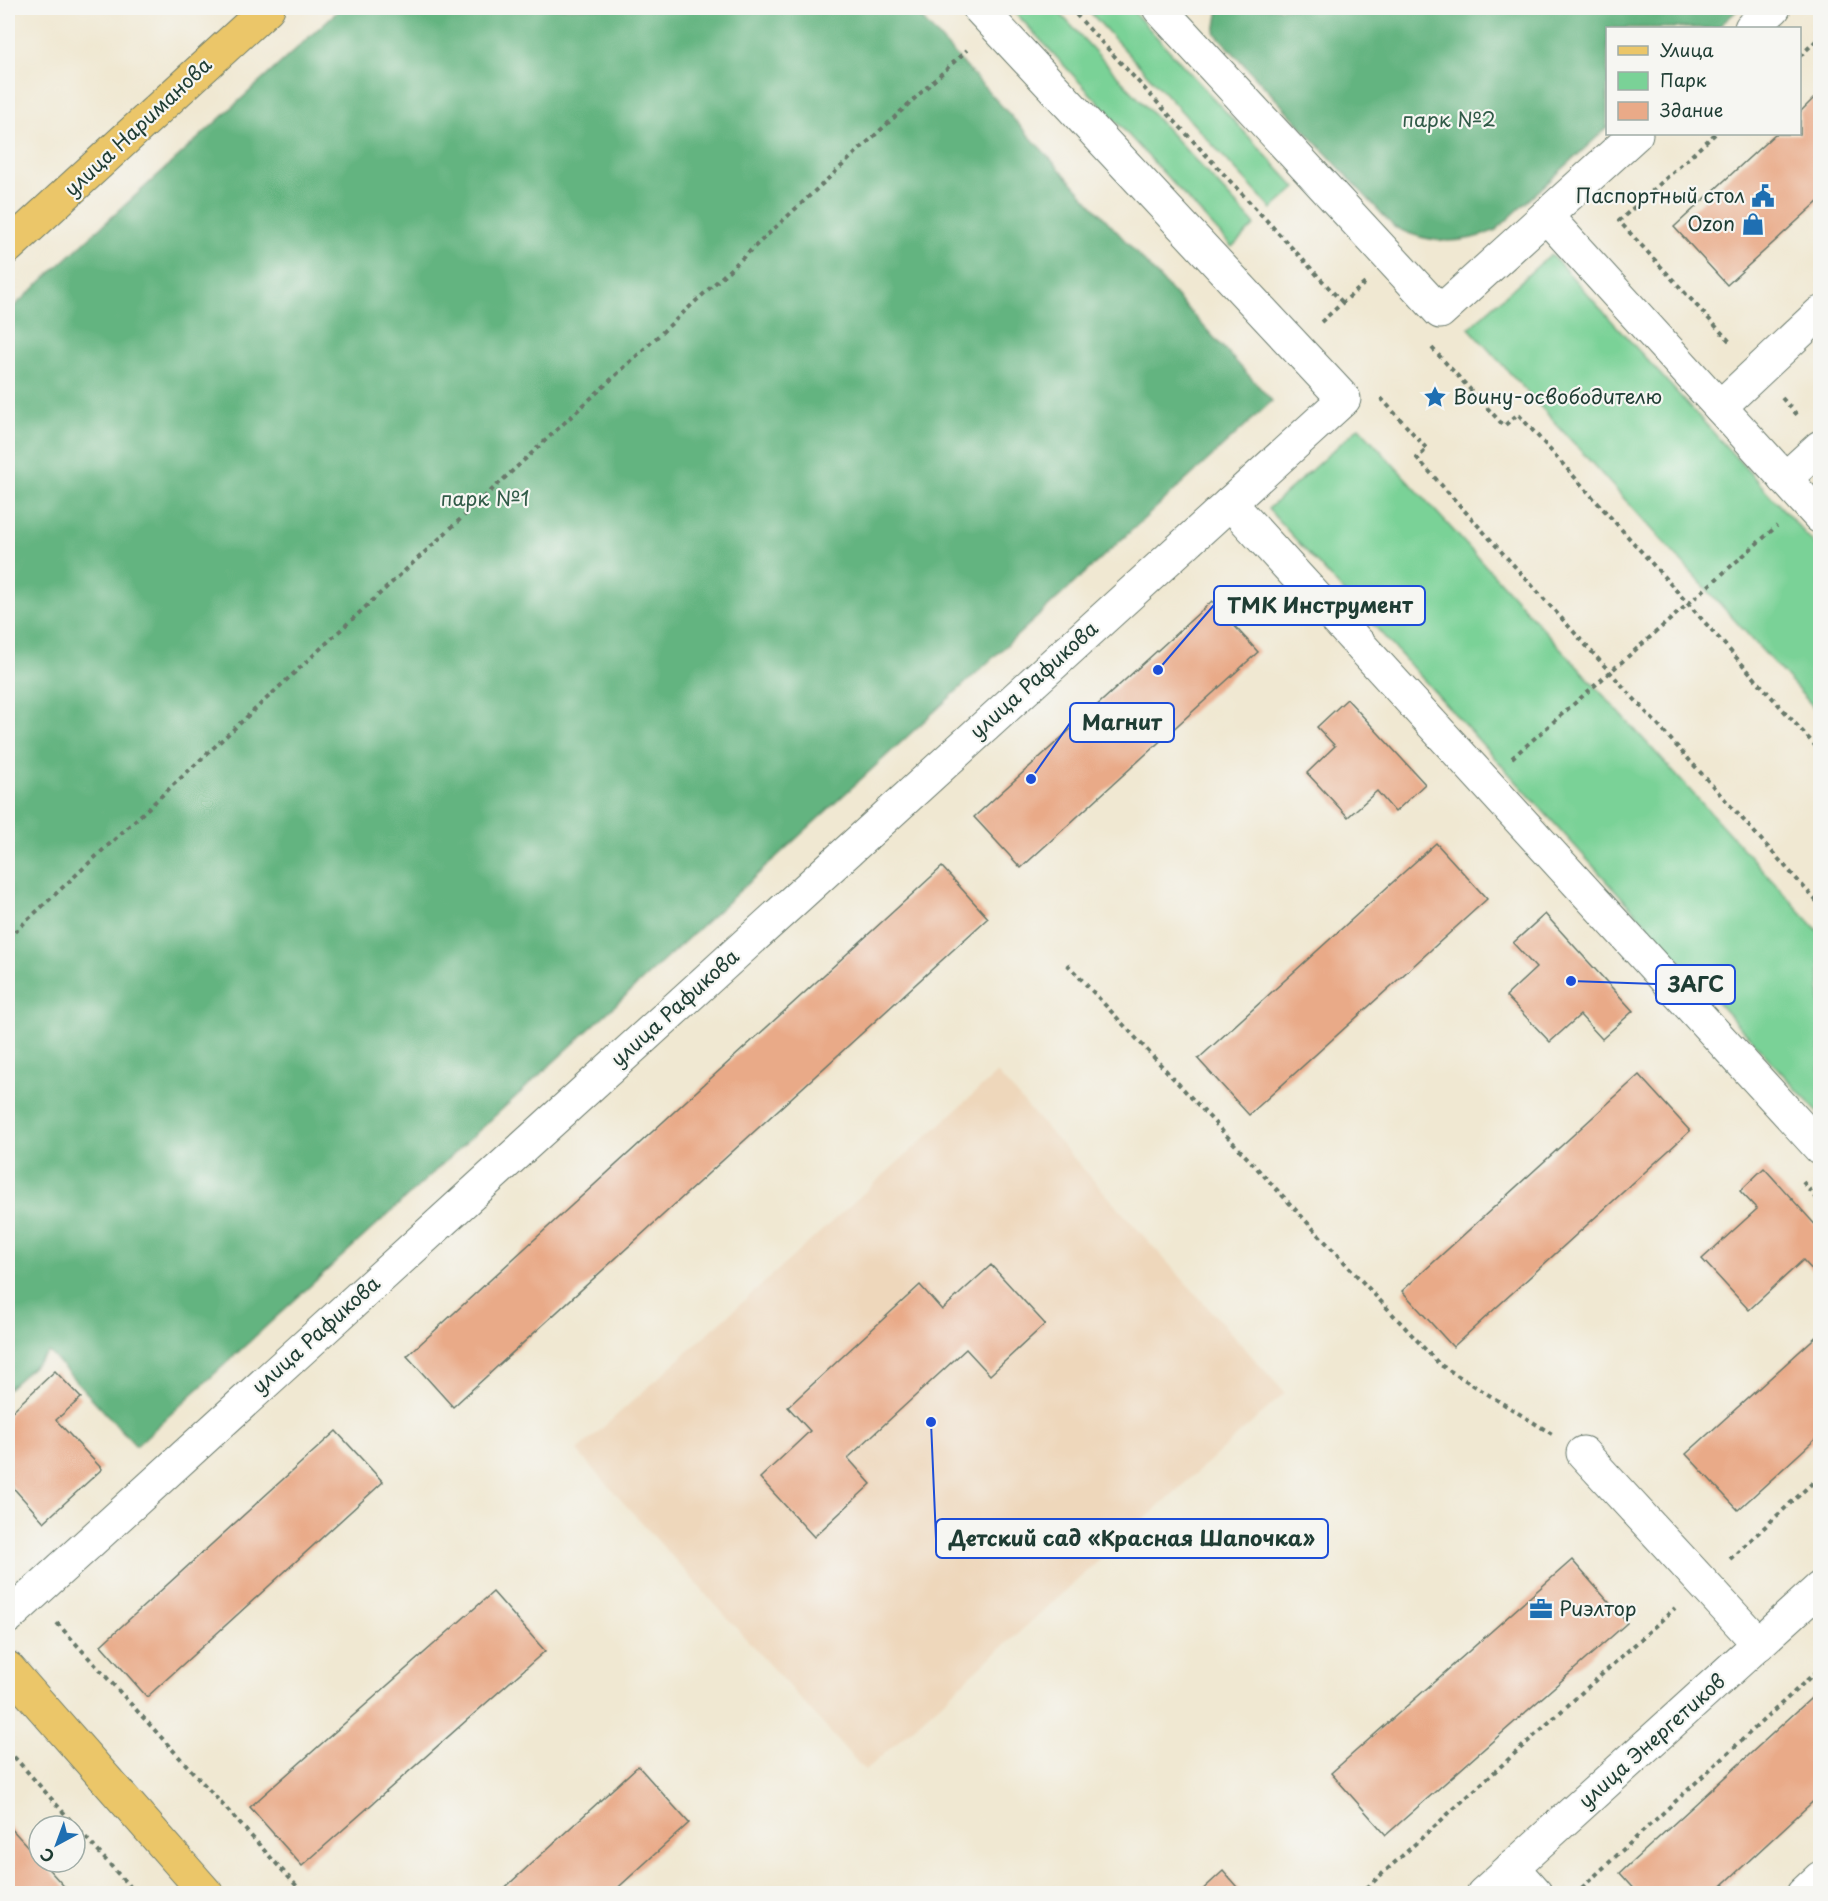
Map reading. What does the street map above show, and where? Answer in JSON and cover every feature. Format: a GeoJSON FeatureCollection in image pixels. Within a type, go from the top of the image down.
{"type":"FeatureCollection","features":[{"type":"Feature","properties":{"kind":"main road","name":"улица Нариманова"},"geometry":{"type":"LineString","coordinates":[[8,247],[268,8]]}},
{"type":"Feature","properties":{"kind":"main road"},"geometry":{"type":"LineString","coordinates":[[8,1668],[207,1893]]}},
{"type":"Feature","properties":{"kind":"street"},"geometry":{"type":"LineString","coordinates":[[1159,8],[1440,312],[1635,135]]}},
{"type":"Feature","properties":{"kind":"street"},"geometry":{"type":"LineString","coordinates":[[1752,27],[1774,8]]}},
{"type":"Feature","properties":{"kind":"street","name":"улица Рафикова"},"geometry":{"type":"LineString","coordinates":[[8,1617],[1344,399],[987,16]]}},
{"type":"Feature","properties":{"kind":"street"},"geometry":{"type":"LineString","coordinates":[[1546,216],[1804,499]]}},
{"type":"Feature","properties":{"kind":"street"},"geometry":{"type":"LineString","coordinates":[[1719,407],[1821,314]]}},
{"type":"Feature","properties":{"kind":"street"},"geometry":{"type":"LineString","coordinates":[[1804,499],[1813,435]]}},
{"type":"Feature","properties":{"kind":"street"},"geometry":{"type":"LineString","coordinates":[[1230,503],[1821,1148]]}},
{"type":"Feature","properties":{"kind":"street"},"geometry":{"type":"LineString","coordinates":[[1583,1453],[1759,1644]]}},
{"type":"Feature","properties":{"kind":"street","name":"улица Энергетиков"},"geometry":{"type":"LineString","coordinates":[[1483,1893],[1821,1588]]}},
{"type":"Feature","properties":{"kind":"street"},"geometry":{"type":"LineString","coordinates":[[1512,1867],[1536,1893]]}},
{"type":"Feature","properties":{"kind":"street"},"geometry":{"type":"LineString","coordinates":[[1803,1893],[1821,1878]]}},
{"type":"Feature","properties":{"kind":"path"},"geometry":{"type":"LineString","coordinates":[[1070,8],[1343,303]]}},
{"type":"Feature","properties":{"kind":"path"},"geometry":{"type":"LineString","coordinates":[[8,938],[987,16]]}},
{"type":"Feature","properties":{"kind":"path"},"geometry":{"type":"LineString","coordinates":[[1801,55],[1821,37]]}},
{"type":"Feature","properties":{"kind":"path"},"geometry":{"type":"LineString","coordinates":[[1714,135],[1619,220],[1758,371],[1813,435]]}},
{"type":"Feature","properties":{"kind":"path"},"geometry":{"type":"LineString","coordinates":[[1316,327],[1369,280]]}},
{"type":"Feature","properties":{"kind":"path"},"geometry":{"type":"LineString","coordinates":[[1425,340],[1504,426],[1518,414],[1821,751]]}},
{"type":"Feature","properties":{"kind":"path"},"geometry":{"type":"LineString","coordinates":[[1379,396],[1427,449],[1417,458],[1821,906]]}},
{"type":"Feature","properties":{"kind":"path"},"geometry":{"type":"LineString","coordinates":[[1484,781],[1804,499]]}},
{"type":"Feature","properties":{"kind":"path"},"geometry":{"type":"LineString","coordinates":[[1067,964],[1439,1364],[1583,1453]]}},
{"type":"Feature","properties":{"kind":"path"},"geometry":{"type":"LineString","coordinates":[[1360,1893],[1821,1476]]}},
{"type":"Feature","properties":{"kind":"path"},"geometry":{"type":"LineString","coordinates":[[54,1621],[304,1893]]}},
{"type":"Feature","properties":{"kind":"path"},"geometry":{"type":"LineString","coordinates":[[1575,1893],[1821,1668]]}},
{"type":"Feature","properties":{"kind":"path"},"geometry":{"type":"LineString","coordinates":[[8,1750],[136,1893]]}},
{"type":"Feature","properties":{"kind":"shaded area"},"geometry":{"type":"Polygon","coordinates":[[[997,1073],[1285,1393],[865,1771],[577,1451],[997,1073]]]}},
{"type":"Feature","properties":{"kind":"green space","name":"парк №1"},"geometry":{"type":"Polygon","coordinates":[[[341,8],[912,8],[1272,401],[136,1446],[49,1352],[8,1389],[8,312],[341,8]]]}},
{"type":"Feature","properties":{"kind":"green space"},"geometry":{"type":"Polygon","coordinates":[[[1011,8],[1055,8],[1255,225],[1232,247],[1011,8]]]}},
{"type":"Feature","properties":{"kind":"green space"},"geometry":{"type":"Polygon","coordinates":[[[1086,8],[1130,8],[1296,188],[1272,209],[1086,8]]]}},
{"type":"Feature","properties":{"kind":"green space","name":"парк №2"},"geometry":{"type":"Polygon","coordinates":[[[1219,8],[1740,8],[1718,27],[1606,27],[1606,129],[1496,230],[1457,241],[1432,240],[1394,227],[1215,33],[1219,8]]]}},
{"type":"Feature","properties":{"kind":"green space"},"geometry":{"type":"Polygon","coordinates":[[[1551,254],[1820,550],[1820,714],[1469,328],[1551,254]]]}},
{"type":"Feature","properties":{"kind":"green space"},"geometry":{"type":"Polygon","coordinates":[[[1359,427],[1820,933],[1820,1115],[1268,509],[1359,427]]]}},
{"type":"Feature","properties":{"kind":"building"},"geometry":{"type":"Polygon","coordinates":[[[1820,92],[1820,200],[1727,285],[1674,227],[1774,135],[1801,135],[1801,111],[1820,92]]]}},
{"type":"Feature","properties":{"kind":"building"},"geometry":{"type":"Polygon","coordinates":[[[1212,601],[1258,652],[1021,868],[974,817],[1212,601]]]}},
{"type":"Feature","properties":{"kind":"building"},"geometry":{"type":"Polygon","coordinates":[[[1347,699],[1425,784],[1395,812],[1377,791],[1348,817],[1307,773],[1335,746],[1317,727],[1347,699]]]}},
{"type":"Feature","properties":{"kind":"building"},"geometry":{"type":"Polygon","coordinates":[[[1436,843],[1487,899],[1249,1115],[1198,1059],[1436,843]]]}},
{"type":"Feature","properties":{"kind":"building"},"geometry":{"type":"Polygon","coordinates":[[[942,867],[988,918],[453,1407],[407,1356],[942,867]]]}},
{"type":"Feature","properties":{"kind":"building"},"geometry":{"type":"Polygon","coordinates":[[[1545,914],[1633,1011],[1602,1039],[1580,1015],[1550,1042],[1506,996],[1536,968],[1513,943],[1545,914]]]}},
{"type":"Feature","properties":{"kind":"building"},"geometry":{"type":"Polygon","coordinates":[[[1639,1075],[1690,1131],[1453,1347],[1402,1291],[1639,1075]]]}},
{"type":"Feature","properties":{"kind":"building"},"geometry":{"type":"Polygon","coordinates":[[[1764,1168],[1820,1230],[1820,1274],[1818,1276],[1803,1260],[1749,1310],[1702,1259],[1757,1209],[1740,1191],[1764,1168]]]}},
{"type":"Feature","properties":{"kind":"building"},"geometry":{"type":"Polygon","coordinates":[[[991,1265],[1045,1324],[990,1375],[966,1349],[848,1458],[871,1484],[814,1537],[760,1478],[810,1431],[788,1407],[920,1285],[942,1310],[991,1265]]]}},
{"type":"Feature","properties":{"kind":"building"},"geometry":{"type":"Polygon","coordinates":[[[1820,1333],[1820,1435],[1738,1510],[1686,1454],[1820,1333]]]}},
{"type":"Feature","properties":{"kind":"building"},"geometry":{"type":"Polygon","coordinates":[[[55,1371],[81,1398],[56,1420],[102,1469],[44,1522],[8,1482],[8,1415],[55,1371]]]}},
{"type":"Feature","properties":{"kind":"building"},"geometry":{"type":"Polygon","coordinates":[[[336,1431],[383,1482],[147,1697],[101,1645],[336,1431]]]}},
{"type":"Feature","properties":{"kind":"building"},"geometry":{"type":"Polygon","coordinates":[[[1572,1560],[1627,1623],[1386,1835],[1331,1773],[1572,1560]]]}},
{"type":"Feature","properties":{"kind":"building"},"geometry":{"type":"Polygon","coordinates":[[[493,1592],[545,1651],[302,1866],[250,1807],[493,1592]]]}},
{"type":"Feature","properties":{"kind":"building"},"geometry":{"type":"Polygon","coordinates":[[[1820,1690],[1820,1795],[1713,1894],[1639,1894],[1620,1873],[1820,1690]]]}},
{"type":"Feature","properties":{"kind":"building"},"geometry":{"type":"Polygon","coordinates":[[[638,1766],[689,1823],[611,1894],[498,1894],[638,1766]]]}},
{"type":"Feature","properties":{"kind":"building"},"geometry":{"type":"Polygon","coordinates":[[[8,1825],[27,1846],[27,1874],[53,1874],[71,1894],[8,1894],[8,1825]]]}},
{"type":"Feature","properties":{"kind":"building"},"geometry":{"type":"Polygon","coordinates":[[[1223,1871],[1243,1894],[1198,1894],[1223,1871]]]}},
{"type":"Feature","properties":{"kind":"place","name":"Паспортный стол"},"geometry":{"type":"Point","coordinates":[1763,196]}},
{"type":"Feature","properties":{"kind":"place","name":"Ozon"},"geometry":{"type":"Point","coordinates":[1753,224]}},
{"type":"Feature","properties":{"kind":"place","name":"Воину-освободителю"},"geometry":{"type":"Point","coordinates":[1435,397]}},
{"type":"Feature","properties":{"kind":"place","name":"ТМК Инструмент"},"geometry":{"type":"Point","coordinates":[1158,670]}},
{"type":"Feature","properties":{"kind":"place","name":"Магнит"},"geometry":{"type":"Point","coordinates":[1031,779]}},
{"type":"Feature","properties":{"kind":"place","name":"ЗАГС"},"geometry":{"type":"Point","coordinates":[1571,981]}},
{"type":"Feature","properties":{"kind":"place","name":"Детский сад «Красная Шапочка»"},"geometry":{"type":"Point","coordinates":[931,1422]}},
{"type":"Feature","properties":{"kind":"place","name":"Риэлтор"},"geometry":{"type":"Point","coordinates":[1541,1609]}}]}
